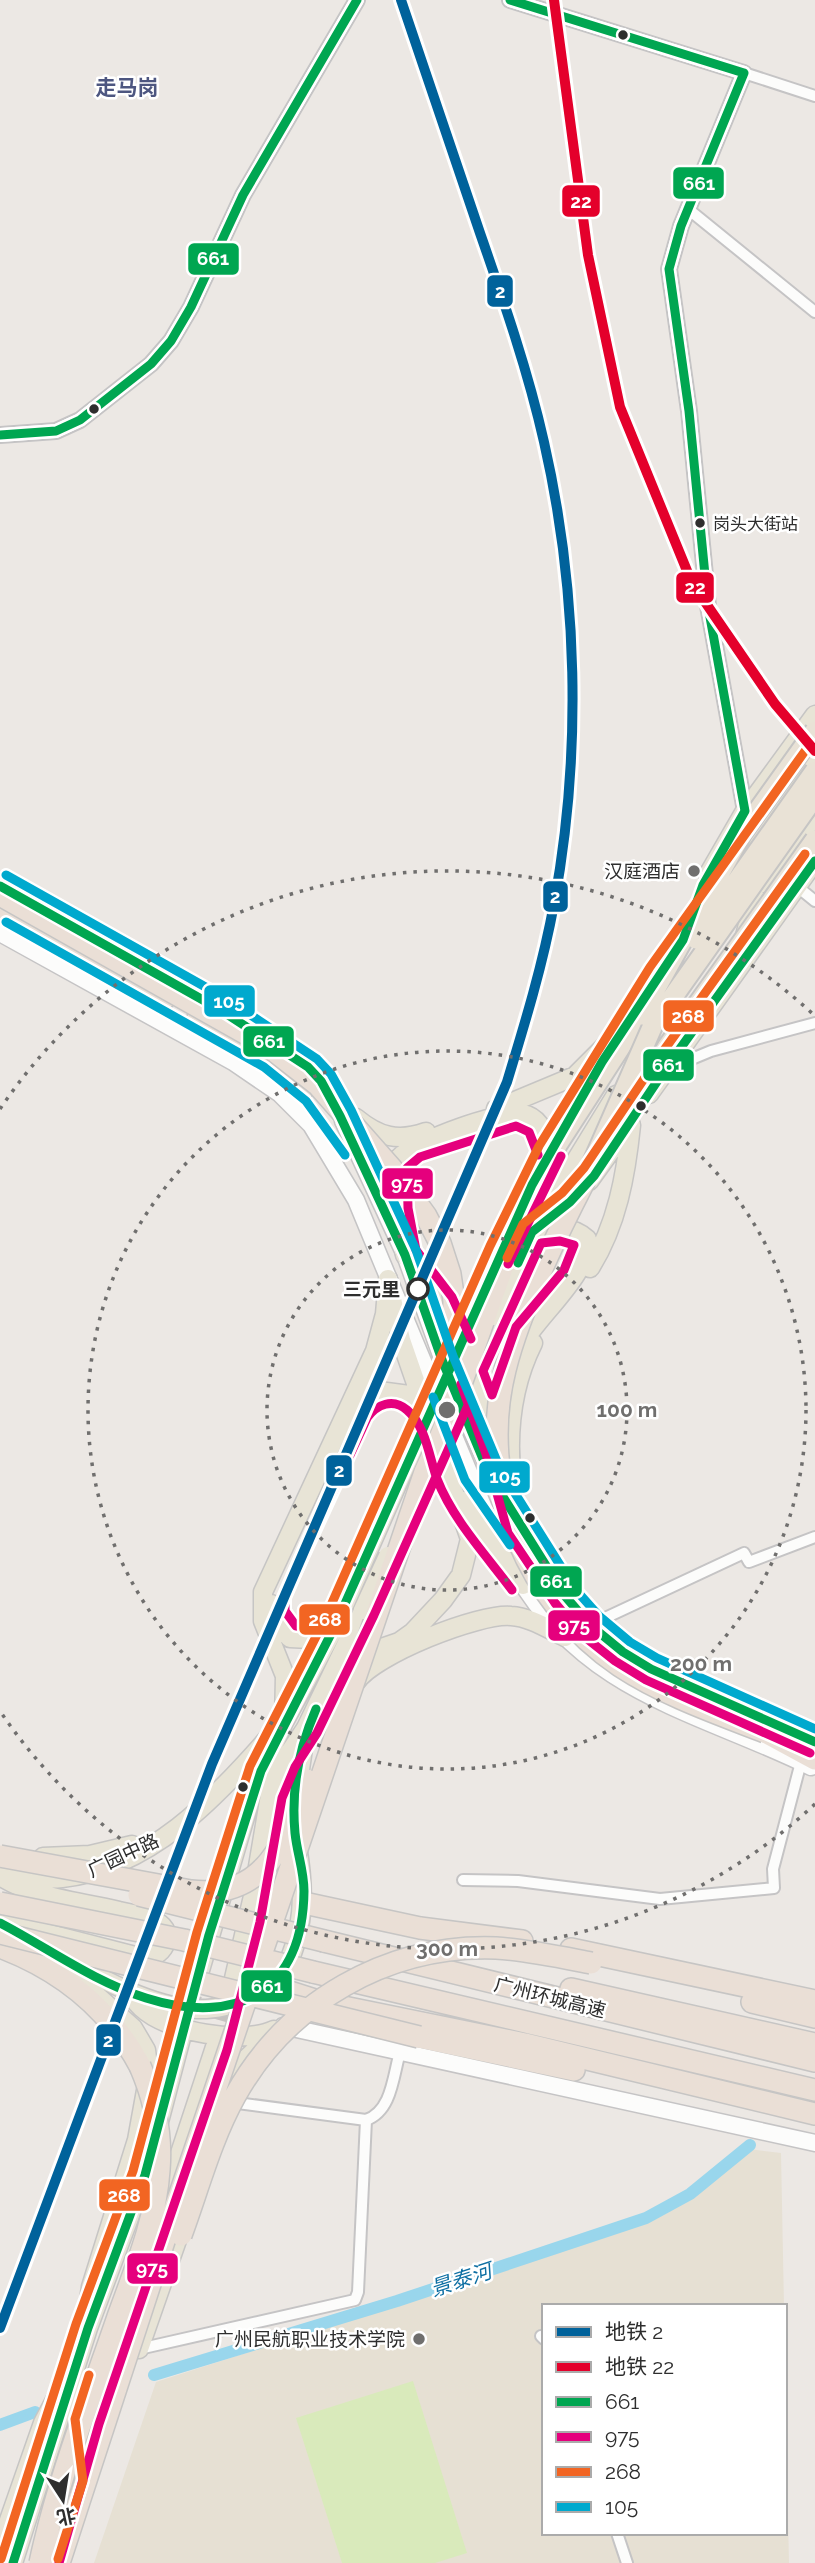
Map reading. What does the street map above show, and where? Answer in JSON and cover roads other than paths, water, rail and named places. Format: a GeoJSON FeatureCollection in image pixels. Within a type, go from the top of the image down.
{"type":"FeatureCollection","features":[{"type":"Feature","properties":{"kind":"highway"},"geometry":{"type":"LineString","coordinates":[[425,1472],[451,1414],[526,1206],[552,1149],[634,1020],[742,833],[815,732]]}},
{"type":"Feature","properties":{"kind":"highway"},"geometry":{"type":"LineString","coordinates":[[634,1020],[814,763]]}},
{"type":"Feature","properties":{"kind":"highway"},"geometry":{"type":"LineString","coordinates":[[811,1761],[765,1732],[662,1689],[606,1656],[579,1633],[551,1600],[514,1531],[497,1459],[496,1434],[503,1378],[518,1331],[653,1025],[815,796]]}},
{"type":"Feature","properties":{"kind":"highway"},"geometry":{"type":"LineString","coordinates":[[585,1180],[668,1046],[815,841]]}},
{"type":"Feature","properties":{"kind":"highway"},"geometry":{"type":"LineString","coordinates":[[0,895],[268,1046],[318,1085],[386,1163],[426,1216],[446,1258],[452,1288],[454,1325],[450,1360],[425,1472],[126,2351],[60,2563]]}},
{"type":"Feature","properties":{"kind":"highway"},"geometry":{"type":"LineString","coordinates":[[0,910],[174,1004],[255,1053],[324,1103],[386,1163]]}},
{"type":"Feature","properties":{"kind":"highway"},"geometry":{"type":"LineString","coordinates":[[0,1855],[201,1892],[229,1888],[254,1878],[273,1858],[284,1840],[352,1653],[397,1557]]}},
{"type":"Feature","properties":{"kind":"highway","name":"广州环城高速"},"geometry":{"type":"LineString","coordinates":[[0,1855],[324,1941],[815,2062]]}},
{"type":"Feature","properties":{"kind":"highway","name":"广州环城高速"},"geometry":{"type":"LineString","coordinates":[[0,1903],[184,1940],[815,2090]]}},
{"type":"Feature","properties":{"kind":"highway"},"geometry":{"type":"LineString","coordinates":[[304,1903],[420,1928],[545,1944],[815,2001]]}},
{"type":"Feature","properties":{"kind":"highway"},"geometry":{"type":"LineString","coordinates":[[4,1928],[316,2014],[815,2122]]}},
{"type":"Feature","properties":{"kind":"highway"},"geometry":{"type":"LineString","coordinates":[[324,1941],[603,1995],[815,2044]]}},
{"type":"Feature","properties":{"kind":"highway"},"geometry":{"type":"LineString","coordinates":[[0,1947],[39,1964],[68,1982],[116,2028],[145,2077],[159,2136],[157,2191],[147,2233],[64,2476],[40,2563]]}},
{"type":"Feature","properties":{"kind":"highway"},"geometry":{"type":"LineString","coordinates":[[126,2351],[167,2269],[218,2134],[242,2084],[272,2042],[293,2022],[332,1992],[358,1977],[418,1957],[497,1948],[564,1957],[815,2017]]}},
{"type":"Feature","properties":{"kind":"highway"},"geometry":{"type":"LineString","coordinates":[[274,1987],[324,2003],[601,2062],[815,2114]]}},
{"type":"Feature","properties":{"kind":"main road"},"geometry":{"type":"LineString","coordinates":[[683,940],[703,885],[745,811],[815,715]]}},
{"type":"Feature","properties":{"kind":"main road"},"geometry":{"type":"LineString","coordinates":[[761,790],[814,763]]}},
{"type":"Feature","properties":{"kind":"main road"},"geometry":{"type":"LineString","coordinates":[[0,886],[219,1009],[293,1056],[371,1131],[384,1137],[408,1137],[563,1083],[588,1066],[634,1020],[683,940],[814,763]]}},
{"type":"Feature","properties":{"kind":"main road"},"geometry":{"type":"LineString","coordinates":[[232,1987],[253,1896],[270,1794],[284,1761],[306,1728],[363,1610],[532,1232],[595,1128],[685,995],[815,815]]}},
{"type":"Feature","properties":{"kind":"main road"},"geometry":{"type":"LineString","coordinates":[[532,1232],[584,1188],[664,1071],[815,861]]}},
{"type":"Feature","properties":{"kind":"main road"},"geometry":{"type":"LineString","coordinates":[[737,970],[755,897]]}},
{"type":"Feature","properties":{"kind":"main road"},"geometry":{"type":"LineString","coordinates":[[0,933],[233,1062],[280,1094],[311,1125],[342,1173],[367,1223],[479,1500],[523,1585]]}},
{"type":"Feature","properties":{"kind":"main road"},"geometry":{"type":"LineString","coordinates":[[321,1081],[364,1163],[405,1255],[474,1441],[519,1527],[565,1596],[590,1625],[623,1653],[651,1670],[815,1742]]}},
{"type":"Feature","properties":{"kind":"main road"},"geometry":{"type":"LineString","coordinates":[[198,1977],[249,1802],[284,1721],[335,1626],[513,1224],[552,1149],[538,1122],[530,1116],[515,1113],[453,1132],[404,1152],[396,1164],[393,1176],[405,1255],[440,1299],[482,1403],[494,1409],[501,1406],[515,1358],[527,1334],[578,1270],[586,1255],[587,1239],[574,1231],[552,1227],[532,1232]]}},
{"type":"Feature","properties":{"kind":"main road"},"geometry":{"type":"LineString","coordinates":[[519,1527],[510,1456],[512,1405],[518,1377],[533,1343],[586,1274],[601,1246],[625,1177],[631,1121]]}},
{"type":"Feature","properties":{"kind":"main road"},"geometry":{"type":"LineString","coordinates":[[351,1635],[354,1645],[367,1653],[399,1642],[429,1615],[461,1575],[470,1539],[454,1486],[401,1340],[388,1279]]}},
{"type":"Feature","properties":{"kind":"main road"},"geometry":{"type":"LineString","coordinates":[[284,1721],[285,1676],[277,1650],[263,1621],[260,1606],[263,1592],[375,1351],[384,1324],[388,1279]]}},
{"type":"Feature","properties":{"kind":"main road"},"geometry":{"type":"LineString","coordinates":[[335,1626],[310,1639],[290,1638],[273,1615],[274,1593],[299,1536],[363,1401],[379,1391],[398,1391],[417,1401],[429,1419]]}},
{"type":"Feature","properties":{"kind":"main road"},"geometry":{"type":"LineString","coordinates":[[454,1486],[523,1585],[565,1637]]}},
{"type":"Feature","properties":{"kind":"main road"},"geometry":{"type":"LineString","coordinates":[[295,1819],[318,1780],[354,1684],[373,1664],[445,1632],[494,1616],[528,1619],[565,1637],[639,1692],[811,1761]]}},
{"type":"Feature","properties":{"kind":"main road","name":"广园中路"},"geometry":{"type":"LineString","coordinates":[[0,1874],[44,1878],[74,1876],[133,1855],[172,1831],[213,1799],[284,1721]]}},
{"type":"Feature","properties":{"kind":"main road"},"geometry":{"type":"LineString","coordinates":[[4,1928],[124,1988],[159,2002],[194,2010],[224,2006],[261,1995],[274,1987],[290,1959],[304,1903],[295,1819],[306,1728]]}},
{"type":"Feature","properties":{"kind":"main road"},"geometry":{"type":"LineString","coordinates":[[0,1855],[52,1858],[90,1855],[172,1831]]}},
{"type":"Feature","properties":{"kind":"main road"},"geometry":{"type":"LineString","coordinates":[[0,1874],[45,1895],[145,1917],[163,1926],[167,1932],[166,1944],[159,1952],[152,1956],[139,1957],[4,1928]]}},
{"type":"Feature","properties":{"kind":"main road"},"geometry":{"type":"LineString","coordinates":[[0,1916],[4,1928],[100,1995],[133,2028],[148,2058],[149,2074],[137,2140],[91,2287],[88,2329]]}},
{"type":"Feature","properties":{"kind":"main road"},"geometry":{"type":"LineString","coordinates":[[4,1928],[68,1951],[124,1988],[142,2009],[205,2032],[226,2037],[256,2036],[283,2026],[815,2143]]}},
{"type":"Feature","properties":{"kind":"main road"},"geometry":{"type":"LineString","coordinates":[[46,2563],[56,2520],[87,2420],[126,2351],[149,2321],[226,2101],[246,2059],[305,2010],[324,2003]]}},
{"type":"Feature","properties":{"kind":"main road"},"geometry":{"type":"LineString","coordinates":[[13,2563],[88,2329],[145,2175],[181,2038]]}},
{"type":"Feature","properties":{"kind":"main road"},"geometry":{"type":"LineString","coordinates":[[95,2482],[126,2351],[215,2047]]}},
{"type":"Feature","properties":{"kind":"main road"},"geometry":{"type":"LineString","coordinates":[[126,2351],[149,2321]]}},
{"type":"Feature","properties":{"kind":"main road"},"geometry":{"type":"LineString","coordinates":[[0,2546],[43,2423],[78,2362]]}},
{"type":"Feature","properties":{"kind":"main road"},"geometry":{"type":"LineString","coordinates":[[87,2420],[95,2482]]}},
{"type":"Feature","properties":{"kind":"main road"},"geometry":{"type":"LineString","coordinates":[[33,2563],[56,2520]]}},
{"type":"Feature","properties":{"kind":"street"},"geometry":{"type":"LineString","coordinates":[[0,435],[56,431],[80,420],[151,363],[171,341],[191,307],[243,195],[357,0]]}},
{"type":"Feature","properties":{"kind":"street"},"geometry":{"type":"LineString","coordinates":[[510,0],[815,96]]}},
{"type":"Feature","properties":{"kind":"street"},"geometry":{"type":"LineString","coordinates":[[744,74],[672,252],[670,279],[689,411],[708,606],[745,811]]}},
{"type":"Feature","properties":{"kind":"street"},"geometry":{"type":"LineString","coordinates":[[688,209],[815,312]]}},
{"type":"Feature","properties":{"kind":"street"},"geometry":{"type":"LineString","coordinates":[[775,869],[815,901]]}},
{"type":"Feature","properties":{"kind":"street"},"geometry":{"type":"LineString","coordinates":[[660,974],[665,985],[685,995]]}},
{"type":"Feature","properties":{"kind":"street"},"geometry":{"type":"LineString","coordinates":[[664,1071],[711,1051],[815,1023]]}},
{"type":"Feature","properties":{"kind":"street"},"geometry":{"type":"LineString","coordinates":[[482,1403],[519,1527]]}},
{"type":"Feature","properties":{"kind":"street"},"geometry":{"type":"LineString","coordinates":[[590,1625],[744,1553],[749,1562],[815,1537]]}},
{"type":"Feature","properties":{"kind":"street"},"geometry":{"type":"LineString","coordinates":[[463,1880],[518,1881],[660,1899],[774,1888],[772,1869],[811,1761]]}},
{"type":"Feature","properties":{"kind":"street"},"geometry":{"type":"LineString","coordinates":[[226,2101],[366,2120],[376,2117],[385,2107],[400,2052]]}},
{"type":"Feature","properties":{"kind":"street"},"geometry":{"type":"LineString","coordinates":[[126,2351],[355,2300],[366,2120]]}},
{"type":"Feature","properties":{"kind":"street"},"geometry":{"type":"LineString","coordinates":[[70,2563],[95,2482]]}},
{"type":"Feature","properties":{"kind":"street"},"geometry":{"type":"LineString","coordinates":[[618,2535],[626,2563]]}},
{"type":"Feature","properties":{"kind":"waterway","name":"景泰河"},"geometry":{"type":"LineString","coordinates":[[154,2375],[397,2301],[646,2218],[690,2194],[750,2145]]}},
{"type":"Feature","properties":{"kind":"waterway","name":"景泰河"},"geometry":{"type":"LineString","coordinates":[[0,2425],[35,2412]]}},
{"type":"Feature","properties":{"kind":"tunnel"},"geometry":{"type":"LineString","coordinates":[[181,2038],[198,1977]]}},
{"type":"Feature","properties":{"kind":"tunnel"},"geometry":{"type":"LineString","coordinates":[[215,2047],[230,1993]]}},
{"type":"Feature","properties":{"kind":"metro line","name":"2"},"geometry":{"type":"LineString","coordinates":[[0,2328],[212,1764],[507,1082],[539,971],[554,904],[563,847],[572,731],[569,614],[555,498],[538,415],[515,337],[401,0]]}},
{"type":"Feature","properties":{"kind":"metro line","name":"22"},"geometry":{"type":"LineString","coordinates":[[554,0],[588,255],[620,407],[692,583],[775,704],[815,751]]}},
{"type":"Feature","properties":{"kind":"place","name":"岗头大街站"},"geometry":{"type":"Point","coordinates":[700,523]}},
{"type":"Feature","properties":{"kind":"place","name":"汉庭酒店"},"geometry":{"type":"Point","coordinates":[694,871]}},
{"type":"Feature","properties":{"kind":"place","name":"三元里"},"geometry":{"type":"Point","coordinates":[418,1289]}},
{"type":"Feature","properties":{"kind":"place","name":"广州民航职业技术学院"},"geometry":{"type":"Point","coordinates":[419,2339]}},
{"type":"Feature","properties":{"kind":"district","name":"走马岗"},"geometry":{"type":"Point","coordinates":[127,88]}}]}
